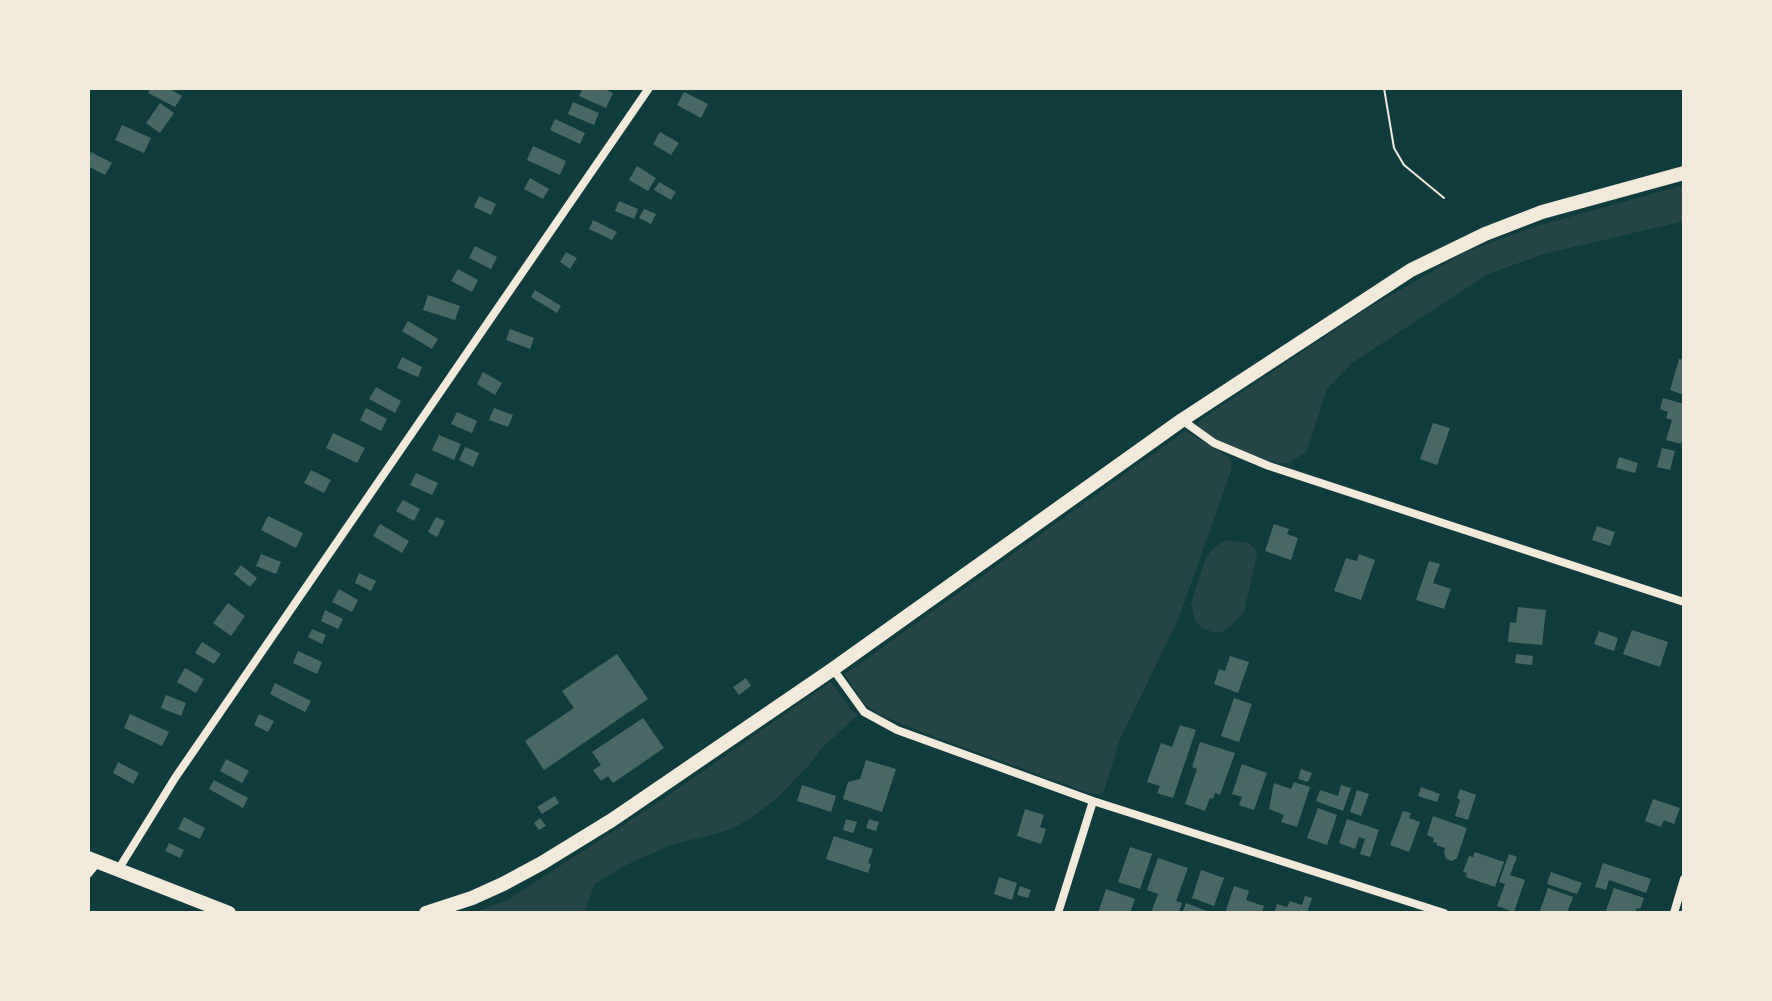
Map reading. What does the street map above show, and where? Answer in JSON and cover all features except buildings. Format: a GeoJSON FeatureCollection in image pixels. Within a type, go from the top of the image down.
{"type":"FeatureCollection","features":[{"type":"Feature","properties":{"kind":"main road"},"geometry":{"type":"LineString","coordinates":[[426,913],[503,884],[566,849],[658,790],[1182,420],[1373,292],[1448,250],[1542,212],[1684,173]]}},
{"type":"Feature","properties":{"kind":"main road"},"geometry":{"type":"LineString","coordinates":[[93,860],[229,913]]}},
{"type":"Feature","properties":{"kind":"street"},"geometry":{"type":"LineString","coordinates":[[118,870],[184,765],[649,88]]}},
{"type":"Feature","properties":{"kind":"street"},"geometry":{"type":"LineString","coordinates":[[1182,420],[1214,443],[1269,466],[1684,602]]}},
{"type":"Feature","properties":{"kind":"street"},"geometry":{"type":"LineString","coordinates":[[833,669],[858,705],[880,722],[897,730],[1093,801],[1444,913]]}},
{"type":"Feature","properties":{"kind":"street"},"geometry":{"type":"LineString","coordinates":[[1058,913],[1093,801]]}},
{"type":"Feature","properties":{"kind":"street"},"geometry":{"type":"LineString","coordinates":[[88,874],[93,860]]}},
{"type":"Feature","properties":{"kind":"street"},"geometry":{"type":"LineString","coordinates":[[1674,913],[1684,879]]}},
{"type":"Feature","properties":{"kind":"path"},"geometry":{"type":"LineString","coordinates":[[1384,88],[1394,148],[1404,165],[1444,198]]}},
{"type":"Feature","properties":{"kind":"shaded area"},"geometry":{"type":"Polygon","coordinates":[[[1684,185],[1684,221],[1544,254],[1488,274],[1352,363],[1327,389],[1307,451],[1289,463],[1278,463],[1250,454],[1215,439],[1199,427],[1199,421],[1367,309],[1464,253],[1530,228],[1684,185]]]}},
{"type":"Feature","properties":{"kind":"shaded area"},"geometry":{"type":"Polygon","coordinates":[[[1185,431],[1229,457],[1231,471],[1178,620],[1120,739],[1104,791],[1100,794],[1089,793],[919,731],[880,715],[863,703],[845,674],[1185,431]]]}},
{"type":"Feature","properties":{"kind":"shaded area"},"geometry":{"type":"Polygon","coordinates":[[[1225,540],[1249,543],[1257,555],[1244,612],[1230,627],[1221,632],[1212,632],[1195,621],[1191,603],[1205,560],[1212,549],[1225,540]]]}},
{"type":"Feature","properties":{"kind":"shaded area"},"geometry":{"type":"Polygon","coordinates":[[[831,682],[858,715],[821,749],[777,798],[754,816],[730,830],[671,845],[626,865],[595,884],[584,913],[474,913],[509,899],[663,799],[831,682]]]}}]}
